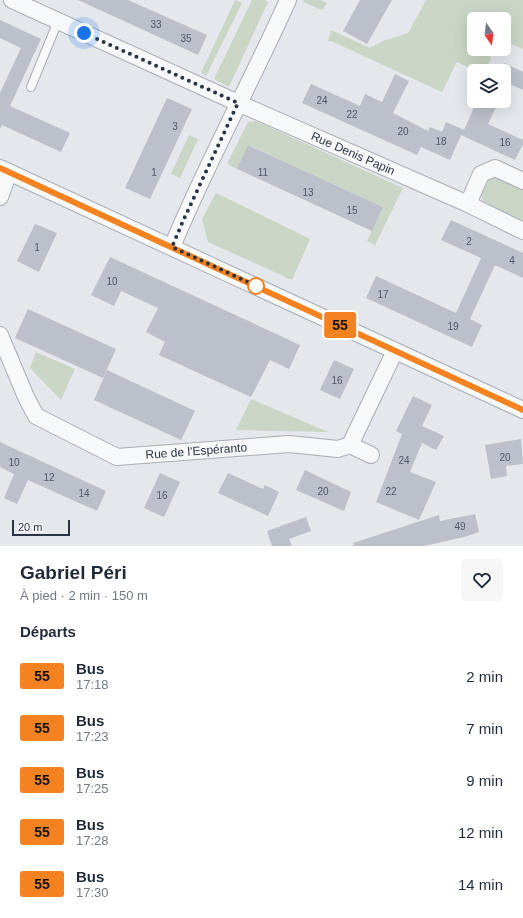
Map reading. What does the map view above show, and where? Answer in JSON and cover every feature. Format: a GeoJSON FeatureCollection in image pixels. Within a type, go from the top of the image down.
{"type":"FeatureCollection","features":[{"type":"Feature","properties":{"kind":"street","name":"Rue Denis Papin"},"geometry":{"type":"LineString","coordinates":[[12,0],[238,103],[468,204],[523,231]]}},
{"type":"Feature","properties":{"kind":"street"},"geometry":{"type":"LineString","coordinates":[[172,247],[238,103],[274,32],[288,0]]}},
{"type":"Feature","properties":{"kind":"street"},"geometry":{"type":"LineString","coordinates":[[468,204],[481,174],[495,168],[523,181]]}},
{"type":"Feature","properties":{"kind":"street"},"geometry":{"type":"LineString","coordinates":[[0,197],[5,170],[523,410]]}},
{"type":"Feature","properties":{"kind":"street","name":"Rue de l'Espéranto"},"geometry":{"type":"LineString","coordinates":[[0,335],[26,397],[36,416],[117,457],[289,444],[338,449],[350,445]]}},
{"type":"Feature","properties":{"kind":"street"},"geometry":{"type":"LineString","coordinates":[[371,455],[350,445],[396,352]]}},
{"type":"Feature","properties":{"kind":"lane"},"geometry":{"type":"LineString","coordinates":[[31,87],[58,21]]}},
{"type":"Feature","properties":{"kind":"green space"},"geometry":{"type":"Polygon","coordinates":[[[235,0],[242,3],[206,76],[201,73],[235,0]]]}},
{"type":"Feature","properties":{"kind":"green space"},"geometry":{"type":"Polygon","coordinates":[[[252,0],[265,0],[268,2],[229,87],[214,79],[252,0]]]}},
{"type":"Feature","properties":{"kind":"green space"},"geometry":{"type":"Polygon","coordinates":[[[304,0],[321,0],[327,3],[322,10],[303,2],[304,0]]]}},
{"type":"Feature","properties":{"kind":"green space"},"geometry":{"type":"Polygon","coordinates":[[[426,0],[523,0],[523,49],[511,44],[511,12],[467,12],[467,56],[490,56],[491,59],[488,64],[467,64],[467,67],[457,62],[442,92],[331,41],[328,41],[331,30],[370,48],[383,41],[408,33],[426,0]]]}},
{"type":"Feature","properties":{"kind":"green space"},"geometry":{"type":"Polygon","coordinates":[[[256,121],[403,188],[375,245],[367,241],[383,207],[249,145],[237,169],[227,164],[248,122],[256,121]]]}},
{"type":"Feature","properties":{"kind":"green space"},"geometry":{"type":"Polygon","coordinates":[[[189,135],[198,139],[180,178],[171,174],[189,135]]]}},
{"type":"Feature","properties":{"kind":"green space"},"geometry":{"type":"Polygon","coordinates":[[[495,175],[523,186],[523,226],[488,209],[483,202],[481,194],[487,182],[495,175]]]}},
{"type":"Feature","properties":{"kind":"green space"},"geometry":{"type":"Polygon","coordinates":[[[216,193],[310,239],[292,280],[208,242],[202,219],[216,193]]]}},
{"type":"Feature","properties":{"kind":"green space"},"geometry":{"type":"Polygon","coordinates":[[[36,352],[75,369],[61,400],[30,368],[36,352]]]}},
{"type":"Feature","properties":{"kind":"green space"},"geometry":{"type":"Polygon","coordinates":[[[251,399],[328,432],[236,430],[251,399]]]}},
{"type":"Feature","properties":{"kind":"building"},"geometry":{"type":"Polygon","coordinates":[[[78,0],[128,0],[207,35],[198,55],[78,0]]]}},
{"type":"Feature","properties":{"kind":"building"},"geometry":{"type":"Polygon","coordinates":[[[360,0],[392,0],[367,44],[343,31],[360,0]]]}},
{"type":"Feature","properties":{"kind":"building"},"geometry":{"type":"Polygon","coordinates":[[[0,20],[41,39],[10,106],[70,133],[61,152],[2,125],[0,129],[0,93],[21,48],[0,38],[0,20]]]}},
{"type":"Feature","properties":{"kind":"building"},"geometry":{"type":"Polygon","coordinates":[[[511,66],[523,72],[523,90],[511,84],[511,66]]]}},
{"type":"Feature","properties":{"kind":"building"},"geometry":{"type":"Polygon","coordinates":[[[395,74],[409,81],[393,113],[428,131],[430,127],[442,132],[446,122],[464,130],[474,108],[496,108],[488,124],[523,140],[523,144],[515,160],[461,135],[450,160],[421,147],[417,155],[302,103],[311,84],[360,106],[365,94],[382,102],[395,74]]]}},
{"type":"Feature","properties":{"kind":"building"},"geometry":{"type":"Polygon","coordinates":[[[167,98],[192,109],[150,199],[125,188],[167,98]]]}},
{"type":"Feature","properties":{"kind":"building"},"geometry":{"type":"Polygon","coordinates":[[[248,145],[383,207],[372,231],[237,169],[248,145]]]}},
{"type":"Feature","properties":{"kind":"building"},"geometry":{"type":"Polygon","coordinates":[[[451,220],[523,253],[523,278],[495,265],[470,319],[482,325],[472,347],[366,298],[376,276],[456,313],[481,258],[441,240],[451,220]]]}},
{"type":"Feature","properties":{"kind":"building"},"geometry":{"type":"Polygon","coordinates":[[[35,224],[57,233],[39,272],[17,261],[35,224]]]}},
{"type":"Feature","properties":{"kind":"building"},"geometry":{"type":"Polygon","coordinates":[[[110,257],[300,345],[289,369],[270,360],[251,397],[159,355],[165,342],[146,332],[158,308],[121,291],[114,306],[91,295],[110,257]]]}},
{"type":"Feature","properties":{"kind":"building"},"geometry":{"type":"Polygon","coordinates":[[[28,309],[116,349],[103,378],[15,338],[28,309]]]}},
{"type":"Feature","properties":{"kind":"building"},"geometry":{"type":"Polygon","coordinates":[[[334,360],[354,369],[340,399],[320,390],[334,360]]]}},
{"type":"Feature","properties":{"kind":"building"},"geometry":{"type":"Polygon","coordinates":[[[107,370],[195,411],[181,440],[94,400],[107,370]]]}},
{"type":"Feature","properties":{"kind":"building"},"geometry":{"type":"Polygon","coordinates":[[[413,396],[432,405],[422,426],[444,436],[436,450],[422,443],[410,472],[436,482],[419,520],[376,502],[402,434],[396,431],[413,396]]]}},
{"type":"Feature","properties":{"kind":"building"},"geometry":{"type":"Polygon","coordinates":[[[521,439],[523,464],[506,466],[507,476],[491,479],[485,445],[521,439]]]}},
{"type":"Feature","properties":{"kind":"building"},"geometry":{"type":"Polygon","coordinates":[[[0,442],[106,491],[97,511],[28,480],[17,504],[4,498],[14,474],[0,467],[0,442]]]}},
{"type":"Feature","properties":{"kind":"building"},"geometry":{"type":"Polygon","coordinates":[[[305,470],[351,492],[344,511],[296,490],[305,470]]]}},
{"type":"Feature","properties":{"kind":"building"},"geometry":{"type":"Polygon","coordinates":[[[160,473],[180,482],[164,517],[144,508],[160,473]]]}},
{"type":"Feature","properties":{"kind":"building"},"geometry":{"type":"Polygon","coordinates":[[[228,473],[263,489],[265,485],[279,492],[268,516],[218,493],[228,473]]]}},
{"type":"Feature","properties":{"kind":"building"},"geometry":{"type":"Polygon","coordinates":[[[475,514],[479,532],[464,537],[424,546],[354,546],[353,543],[439,515],[440,521],[475,514]]]}},
{"type":"Feature","properties":{"kind":"building"},"geometry":{"type":"Polygon","coordinates":[[[306,517],[311,531],[289,539],[292,546],[272,546],[267,531],[306,517]]]}},
{"type":"Feature","properties":{"kind":"bus line","name":"55"},"geometry":{"type":"LineString","coordinates":[[0,168],[523,410]]}},
{"type":"Feature","properties":{"kind":"route"},"geometry":{"type":"LineString","coordinates":[[84,33],[238,103],[172,247],[261,288],[256,286]]}}]}
